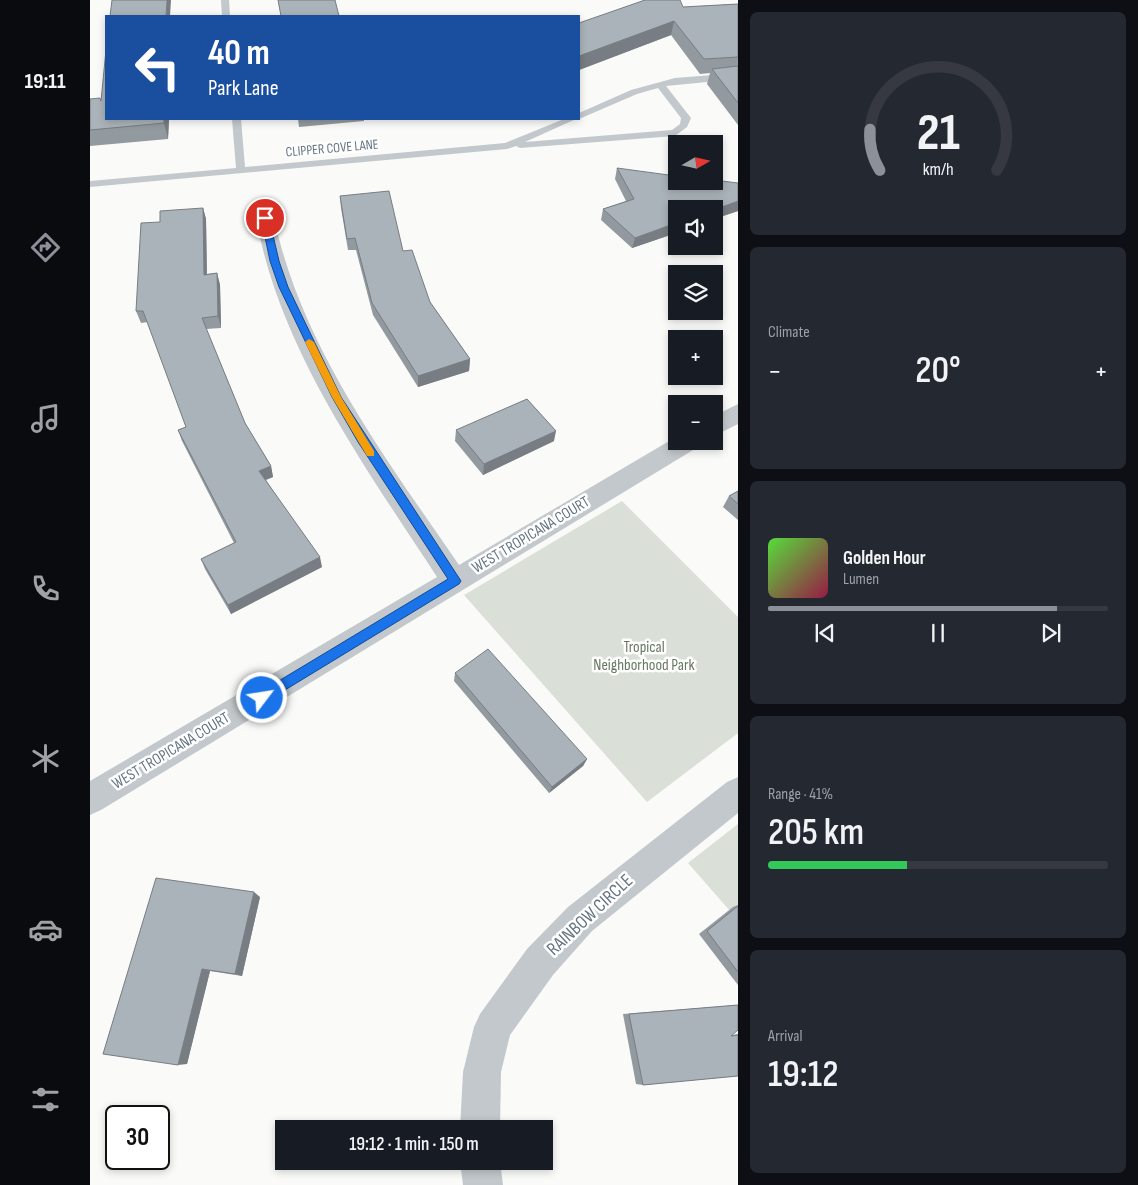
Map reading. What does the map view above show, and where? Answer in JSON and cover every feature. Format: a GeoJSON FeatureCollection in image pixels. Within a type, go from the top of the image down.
{"type":"FeatureCollection","features":[{"type":"Feature","properties":{"kind":"street"},"geometry":{"type":"LineString","coordinates":[[265,218],[274,261],[284,287],[336,397],[361,439],[455,581]]}},
{"type":"Feature","properties":{"kind":"street"},"geometry":{"type":"LineString","coordinates":[[723,422],[738,413]]}},
{"type":"Feature","properties":{"kind":"street","name":"WEST TROPICANA COURT"},"geometry":{"type":"LineString","coordinates":[[90,799],[365,637],[674,450]]}},
{"type":"Feature","properties":{"kind":"street","name":"RAINBOW CIRCLE"},"geometry":{"type":"LineString","coordinates":[[480,1120],[482,1072],[493,1027],[540,962],[580,919],[738,792]]}},
{"type":"Feature","properties":{"kind":"street"},"geometry":{"type":"LineString","coordinates":[[481,1170],[483,1185]]}},
{"type":"Feature","properties":{"kind":"lane"},"geometry":{"type":"LineString","coordinates":[[225,0],[226,15]]}},
{"type":"Feature","properties":{"kind":"lane"},"geometry":{"type":"LineString","coordinates":[[580,116],[634,92],[675,81],[738,76]]}},
{"type":"Feature","properties":{"kind":"lane"},"geometry":{"type":"LineString","coordinates":[[507,146],[676,133],[684,125],[686,118],[660,85]]}},
{"type":"Feature","properties":{"kind":"lane"},"geometry":{"type":"LineString","coordinates":[[236,120],[241,170]]}},
{"type":"Feature","properties":{"kind":"lane","name":"CLIPPER COVE LANE"},"geometry":{"type":"LineString","coordinates":[[90,184],[507,146],[569,120]]}},
{"type":"Feature","properties":{"kind":"green space","name":"Tropical Neighborhood Park"},"geometry":{"type":"Polygon","coordinates":[[[622,501],[738,617],[738,733],[647,802],[464,595],[622,501]]]}},
{"type":"Feature","properties":{"kind":"green space"},"geometry":{"type":"Polygon","coordinates":[[[738,824],[738,920],[688,863],[738,824]]]}},
{"type":"Feature","properties":{"kind":"building"},"geometry":{"type":"Polygon","coordinates":[[[112,0],[167,0],[166,15],[110,15],[112,0]]]}},
{"type":"Feature","properties":{"kind":"building"},"geometry":{"type":"Polygon","coordinates":[[[278,0],[335,0],[339,15],[281,15],[278,0]]]}},
{"type":"Feature","properties":{"kind":"building"},"geometry":{"type":"Polygon","coordinates":[[[645,0],[680,0],[683,7],[738,4],[738,57],[704,59],[674,21],[580,56],[580,23],[645,0]]]}},
{"type":"Feature","properties":{"kind":"building"},"geometry":{"type":"Polygon","coordinates":[[[105,60],[105,120],[164,120],[164,123],[90,130],[90,99],[100,98],[101,101],[105,60]]]}},
{"type":"Feature","properties":{"kind":"building"},"geometry":{"type":"Polygon","coordinates":[[[738,66],[738,103],[712,69],[738,66]]]}},
{"type":"Feature","properties":{"kind":"building"},"geometry":{"type":"Polygon","coordinates":[[[617,168],[668,175],[668,190],[723,190],[723,181],[738,183],[738,201],[723,207],[723,200],[668,200],[668,226],[635,238],[603,209],[634,199],[617,168]]]}},
{"type":"Feature","properties":{"kind":"building"},"geometry":{"type":"Polygon","coordinates":[[[389,191],[403,251],[412,250],[430,302],[470,359],[418,376],[372,303],[355,238],[347,239],[340,196],[389,191]]]}},
{"type":"Feature","properties":{"kind":"building"},"geometry":{"type":"Polygon","coordinates":[[[203,208],[204,275],[217,273],[218,316],[202,318],[245,423],[271,466],[259,471],[320,557],[228,605],[201,559],[236,542],[178,430],[186,427],[143,311],[136,311],[141,223],[160,222],[160,211],[203,208]]]}},
{"type":"Feature","properties":{"kind":"building"},"geometry":{"type":"Polygon","coordinates":[[[527,399],[556,431],[484,464],[456,430],[527,399]]]}},
{"type":"Feature","properties":{"kind":"building"},"geometry":{"type":"Polygon","coordinates":[[[738,491],[738,504],[729,496],[738,491]]]}},
{"type":"Feature","properties":{"kind":"building"},"geometry":{"type":"Polygon","coordinates":[[[488,649],[587,759],[552,787],[455,673],[488,649]]]}},
{"type":"Feature","properties":{"kind":"building"},"geometry":{"type":"Polygon","coordinates":[[[156,878],[254,892],[235,974],[202,969],[178,1065],[103,1054],[156,878]]]}},
{"type":"Feature","properties":{"kind":"building"},"geometry":{"type":"Polygon","coordinates":[[[738,906],[738,972],[707,931],[738,906]]]}},
{"type":"Feature","properties":{"kind":"building"},"geometry":{"type":"Polygon","coordinates":[[[738,1005],[738,1030],[731,1036],[738,1035],[738,1076],[643,1085],[629,1014],[738,1005]]]}},
{"type":"Feature","properties":{"kind":"slow traffic"},"geometry":{"type":"LineString","coordinates":[[309,342],[336,397],[371,454]]}},
{"type":"Feature","properties":{"kind":"route"},"geometry":{"type":"LineString","coordinates":[[262,698],[455,581],[361,439],[336,397],[291,306],[274,261],[265,218]]}}]}
